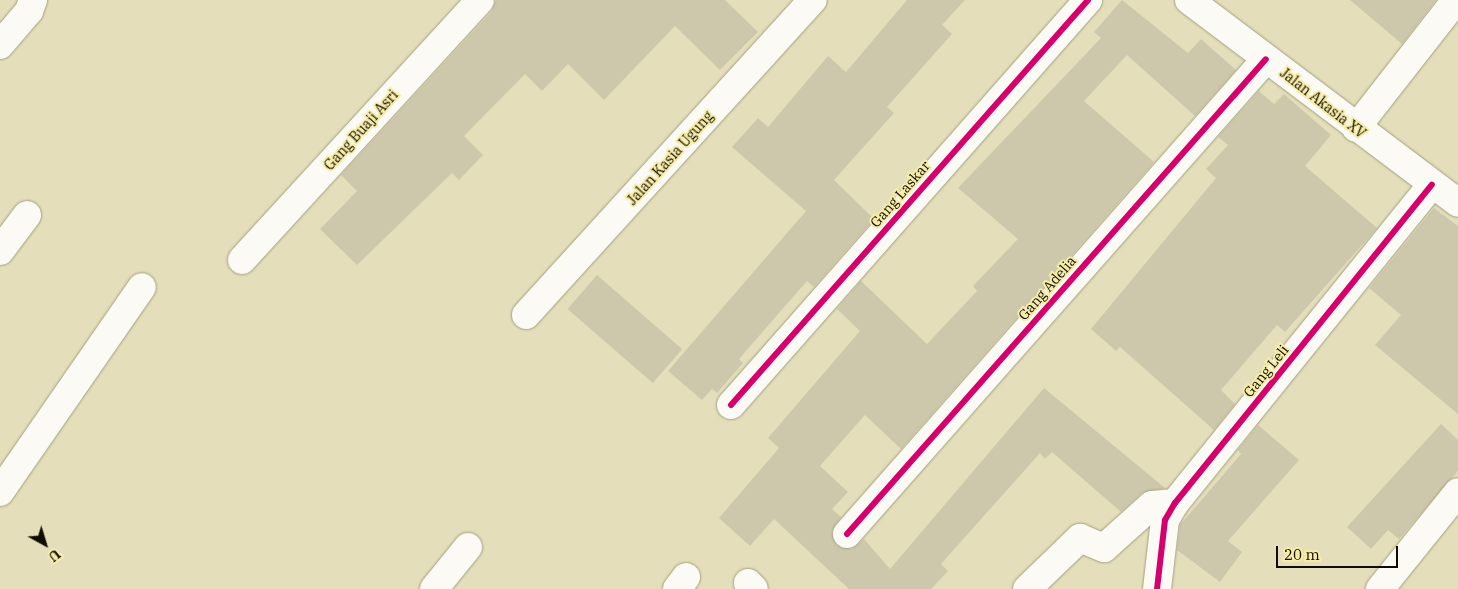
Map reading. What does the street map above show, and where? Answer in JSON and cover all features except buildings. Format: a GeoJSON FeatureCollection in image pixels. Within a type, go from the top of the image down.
{"type":"FeatureCollection","features":[{"type":"Feature","properties":{"kind":"street"},"geometry":{"type":"LineString","coordinates":[[0,45],[29,11],[33,0]]}},
{"type":"Feature","properties":{"kind":"street","name":"Gang Buaji Asri"},"geometry":{"type":"LineString","coordinates":[[242,260],[480,0]]}},
{"type":"Feature","properties":{"kind":"street","name":"Jalan Kasia Ugung"},"geometry":{"type":"LineString","coordinates":[[526,315],[813,0]]}},
{"type":"Feature","properties":{"kind":"street","name":"Gang Laskar"},"geometry":{"type":"LineString","coordinates":[[731,405],[1088,0]]}},
{"type":"Feature","properties":{"kind":"street","name":"Jalan Akasia XV"},"geometry":{"type":"LineString","coordinates":[[1189,0],[1356,128],[1458,203]]}},
{"type":"Feature","properties":{"kind":"street"},"geometry":{"type":"LineString","coordinates":[[1356,128],[1456,0]]}},
{"type":"Feature","properties":{"kind":"street","name":"Gang Adelia"},"geometry":{"type":"LineString","coordinates":[[847,534],[1266,59]]}},
{"type":"Feature","properties":{"kind":"street","name":"Gang Leli"},"geometry":{"type":"LineString","coordinates":[[1157,589],[1164,520],[1175,503],[1432,184]]}},
{"type":"Feature","properties":{"kind":"street"},"geometry":{"type":"LineString","coordinates":[[0,251],[27,215]]}},
{"type":"Feature","properties":{"kind":"street"},"geometry":{"type":"LineString","coordinates":[[0,492],[142,287]]}},
{"type":"Feature","properties":{"kind":"street"},"geometry":{"type":"LineString","coordinates":[[1380,589],[1458,492]]}},
{"type":"Feature","properties":{"kind":"street"},"geometry":{"type":"LineString","coordinates":[[1028,589],[1076,541],[1088,539],[1104,548],[1152,505],[1175,503]]}},
{"type":"Feature","properties":{"kind":"street"},"geometry":{"type":"LineString","coordinates":[[434,589],[468,547]]}},
{"type":"Feature","properties":{"kind":"cycle path"},"geometry":{"type":"LineString","coordinates":[[731,405],[1088,0]]}},
{"type":"Feature","properties":{"kind":"cycle path"},"geometry":{"type":"LineString","coordinates":[[847,534],[1266,59]]}},
{"type":"Feature","properties":{"kind":"cycle path"},"geometry":{"type":"LineString","coordinates":[[1157,589],[1165,520],[1175,503],[1432,185]]}}]}
